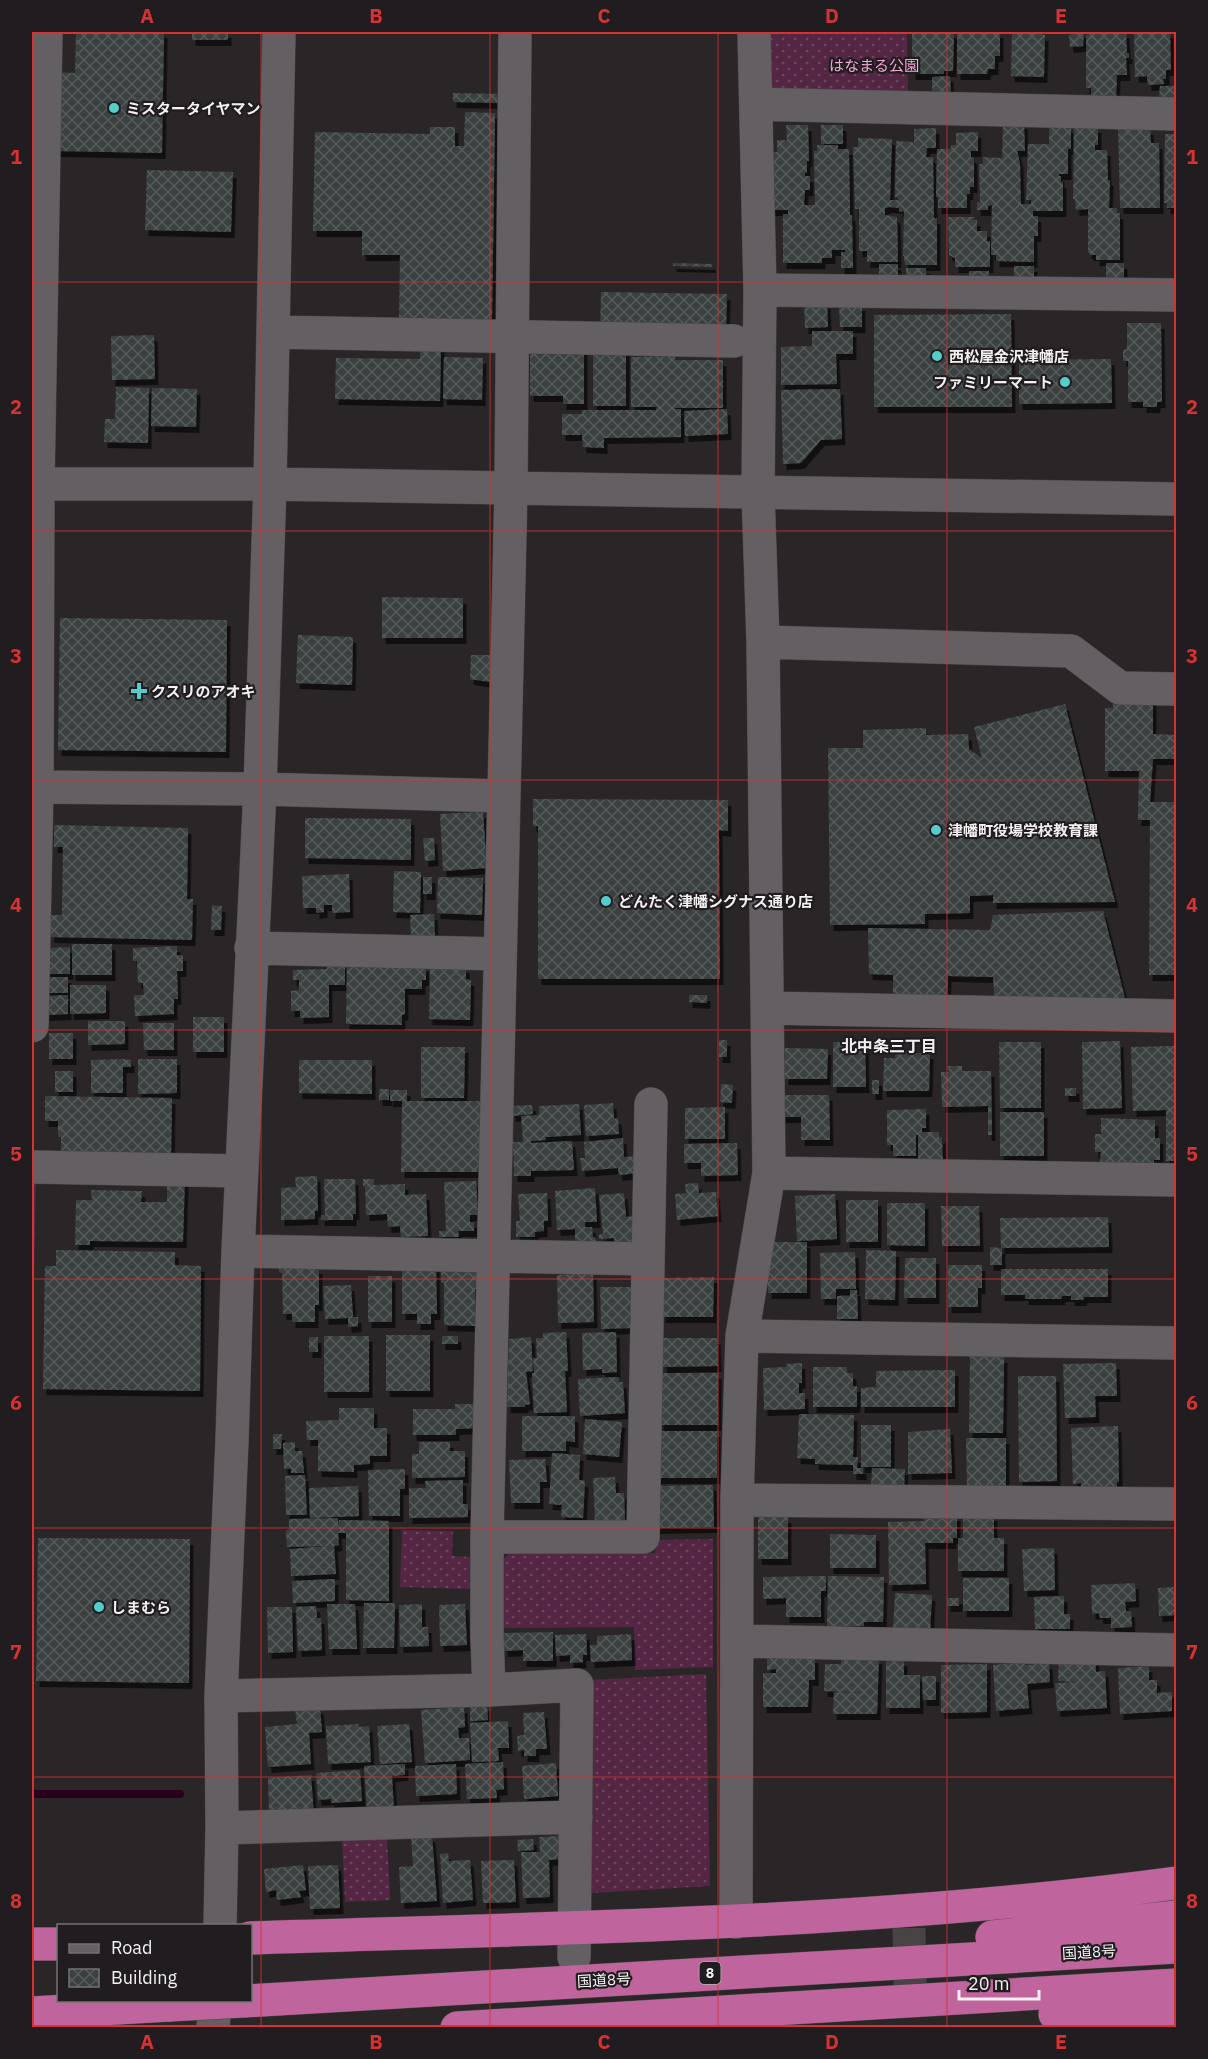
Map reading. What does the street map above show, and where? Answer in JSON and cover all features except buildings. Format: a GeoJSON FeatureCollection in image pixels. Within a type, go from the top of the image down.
{"type":"FeatureCollection","features":[{"type":"Feature","properties":{"kind":"highway"},"geometry":{"type":"LineString","coordinates":[[252,1938],[575,1942],[736,1922],[909,1920],[1176,1882]]}},
{"type":"Feature","properties":{"kind":"highway","name":"8"},"geometry":{"type":"LineString","coordinates":[[882,1963],[996,1936],[1176,1917]]}},
{"type":"Feature","properties":{"kind":"highway"},"geometry":{"type":"LineString","coordinates":[[32,1944],[57,1944]]}},
{"type":"Feature","properties":{"kind":"highway","name":"国道8号"},"geometry":{"type":"LineString","coordinates":[[252,2000],[1176,1947]]}},
{"type":"Feature","properties":{"kind":"highway"},"geometry":{"type":"LineString","coordinates":[[457,2028],[1176,1985]]}},
{"type":"Feature","properties":{"kind":"highway"},"geometry":{"type":"LineString","coordinates":[[32,1995],[57,1999]]}},
{"type":"Feature","properties":{"kind":"highway","name":"8"},"geometry":{"type":"LineString","coordinates":[[74,2002],[117,2008]]}},
{"type":"Feature","properties":{"kind":"highway","name":"国道8号"},"geometry":{"type":"LineString","coordinates":[[32,2013],[215,2002]]}},
{"type":"Feature","properties":{"kind":"highway"},"geometry":{"type":"LineString","coordinates":[[805,2028],[1072,2013],[1176,2013]]}},
{"type":"Feature","properties":{"kind":"highway"},"geometry":{"type":"LineString","coordinates":[[567,2021],[624,2028]]}},
{"type":"Feature","properties":{"kind":"street"},"geometry":{"type":"LineString","coordinates":[[32,1026],[35,484],[46,32]]}},
{"type":"Feature","properties":{"kind":"street"},"geometry":{"type":"LineString","coordinates":[[220,1924],[221,1696],[251,948],[260,789],[274,332],[279,32]]}},
{"type":"Feature","properties":{"kind":"street"},"geometry":{"type":"LineString","coordinates":[[489,1690],[487,1537],[511,488],[515,32]]}},
{"type":"Feature","properties":{"kind":"street"},"geometry":{"type":"LineString","coordinates":[[736,1922],[737,1500],[741,1336],[769,1173],[763,642],[758,492],[760,290],[754,32]]}},
{"type":"Feature","properties":{"kind":"street"},"geometry":{"type":"LineString","coordinates":[[756,104],[1176,114]]}},
{"type":"Feature","properties":{"kind":"street"},"geometry":{"type":"LineString","coordinates":[[760,290],[1176,295]]}},
{"type":"Feature","properties":{"kind":"street"},"geometry":{"type":"LineString","coordinates":[[274,332],[734,341]]}},
{"type":"Feature","properties":{"kind":"street"},"geometry":{"type":"LineString","coordinates":[[35,484],[270,484],[1176,499]]}},
{"type":"Feature","properties":{"kind":"street"},"geometry":{"type":"LineString","coordinates":[[763,642],[1071,651],[1120,688],[1176,689]]}},
{"type":"Feature","properties":{"kind":"street"},"geometry":{"type":"LineString","coordinates":[[34,787],[260,789],[503,796]]}},
{"type":"Feature","properties":{"kind":"street"},"geometry":{"type":"LineString","coordinates":[[251,948],[500,954]]}},
{"type":"Feature","properties":{"kind":"street"},"geometry":{"type":"LineString","coordinates":[[767,1008],[1176,1016]]}},
{"type":"Feature","properties":{"kind":"street"},"geometry":{"type":"LineString","coordinates":[[487,1537],[643,1537],[651,1104]]}},
{"type":"Feature","properties":{"kind":"street"},"geometry":{"type":"LineString","coordinates":[[32,1167],[242,1171]]}},
{"type":"Feature","properties":{"kind":"street"},"geometry":{"type":"LineString","coordinates":[[769,1173],[1176,1180]]}},
{"type":"Feature","properties":{"kind":"street"},"geometry":{"type":"LineString","coordinates":[[238,1251],[647,1259]]}},
{"type":"Feature","properties":{"kind":"street"},"geometry":{"type":"LineString","coordinates":[[741,1336],[1176,1343]]}},
{"type":"Feature","properties":{"kind":"street"},"geometry":{"type":"LineString","coordinates":[[737,1500],[1176,1504]]}},
{"type":"Feature","properties":{"kind":"street"},"geometry":{"type":"LineString","coordinates":[[737,1641],[1176,1650]]}},
{"type":"Feature","properties":{"kind":"street"},"geometry":{"type":"LineString","coordinates":[[221,1696],[489,1690],[577,1685],[575,1942]]}},
{"type":"Feature","properties":{"kind":"street"},"geometry":{"type":"LineString","coordinates":[[222,1828],[576,1817]]}},
{"type":"Feature","properties":{"kind":"street"},"geometry":{"type":"LineString","coordinates":[[213,2028],[229,2002]]}},
{"type":"Feature","properties":{"kind":"green space","name":"はなまる公園"},"geometry":{"type":"Polygon","coordinates":[[[769,32],[907,32],[908,99],[776,94],[770,87],[769,32]]]}},
{"type":"Feature","properties":{"kind":"green space"},"geometry":{"type":"Polygon","coordinates":[[[32,1177],[36,1177],[32,1391],[32,1177]]]}},
{"type":"Feature","properties":{"kind":"green space"},"geometry":{"type":"Polygon","coordinates":[[[402,1530],[453,1531],[452,1556],[472,1557],[471,1589],[400,1587],[402,1530]]]}},
{"type":"Feature","properties":{"kind":"green space"},"geometry":{"type":"Polygon","coordinates":[[[713,1539],[713,1667],[635,1670],[634,1627],[497,1628],[498,1564],[511,1552],[655,1553],[656,1540],[713,1539]]]}},
{"type":"Feature","properties":{"kind":"green space"},"geometry":{"type":"Polygon","coordinates":[[[706,1674],[710,1886],[592,1893],[589,1680],[706,1674]]]}},
{"type":"Feature","properties":{"kind":"green space"},"geometry":{"type":"Polygon","coordinates":[[[387,1837],[390,1900],[345,1902],[342,1839],[387,1837]]]}},
{"type":"Feature","properties":{"kind":"waterway"},"geometry":{"type":"LineString","coordinates":[[32,1794],[180,1794]]}},
{"type":"Feature","properties":{"kind":"tunnel"},"geometry":{"type":"LineString","coordinates":[[909,1928],[911,2028]]}},
{"type":"Feature","properties":{"kind":"place","name":"ミスタータイヤマン"},"geometry":{"type":"Point","coordinates":[114,108]}},
{"type":"Feature","properties":{"kind":"place","name":"西松屋金沢津幡店"},"geometry":{"type":"Point","coordinates":[937,356]}},
{"type":"Feature","properties":{"kind":"place","name":"ファミリーマート"},"geometry":{"type":"Point","coordinates":[1065,382]}},
{"type":"Feature","properties":{"kind":"place","name":"クスリのアオキ"},"geometry":{"type":"Point","coordinates":[139,691]}},
{"type":"Feature","properties":{"kind":"place","name":"津幡町役場学校教育課"},"geometry":{"type":"Point","coordinates":[936,830]}},
{"type":"Feature","properties":{"kind":"place","name":"どんたく津幡シグナス通り店"},"geometry":{"type":"Point","coordinates":[606,901]}},
{"type":"Feature","properties":{"kind":"place","name":"しまむら"},"geometry":{"type":"Point","coordinates":[99,1607]}},
{"type":"Feature","properties":{"kind":"district","name":"北中条三丁目"},"geometry":{"type":"Point","coordinates":[889,1046]}}]}
